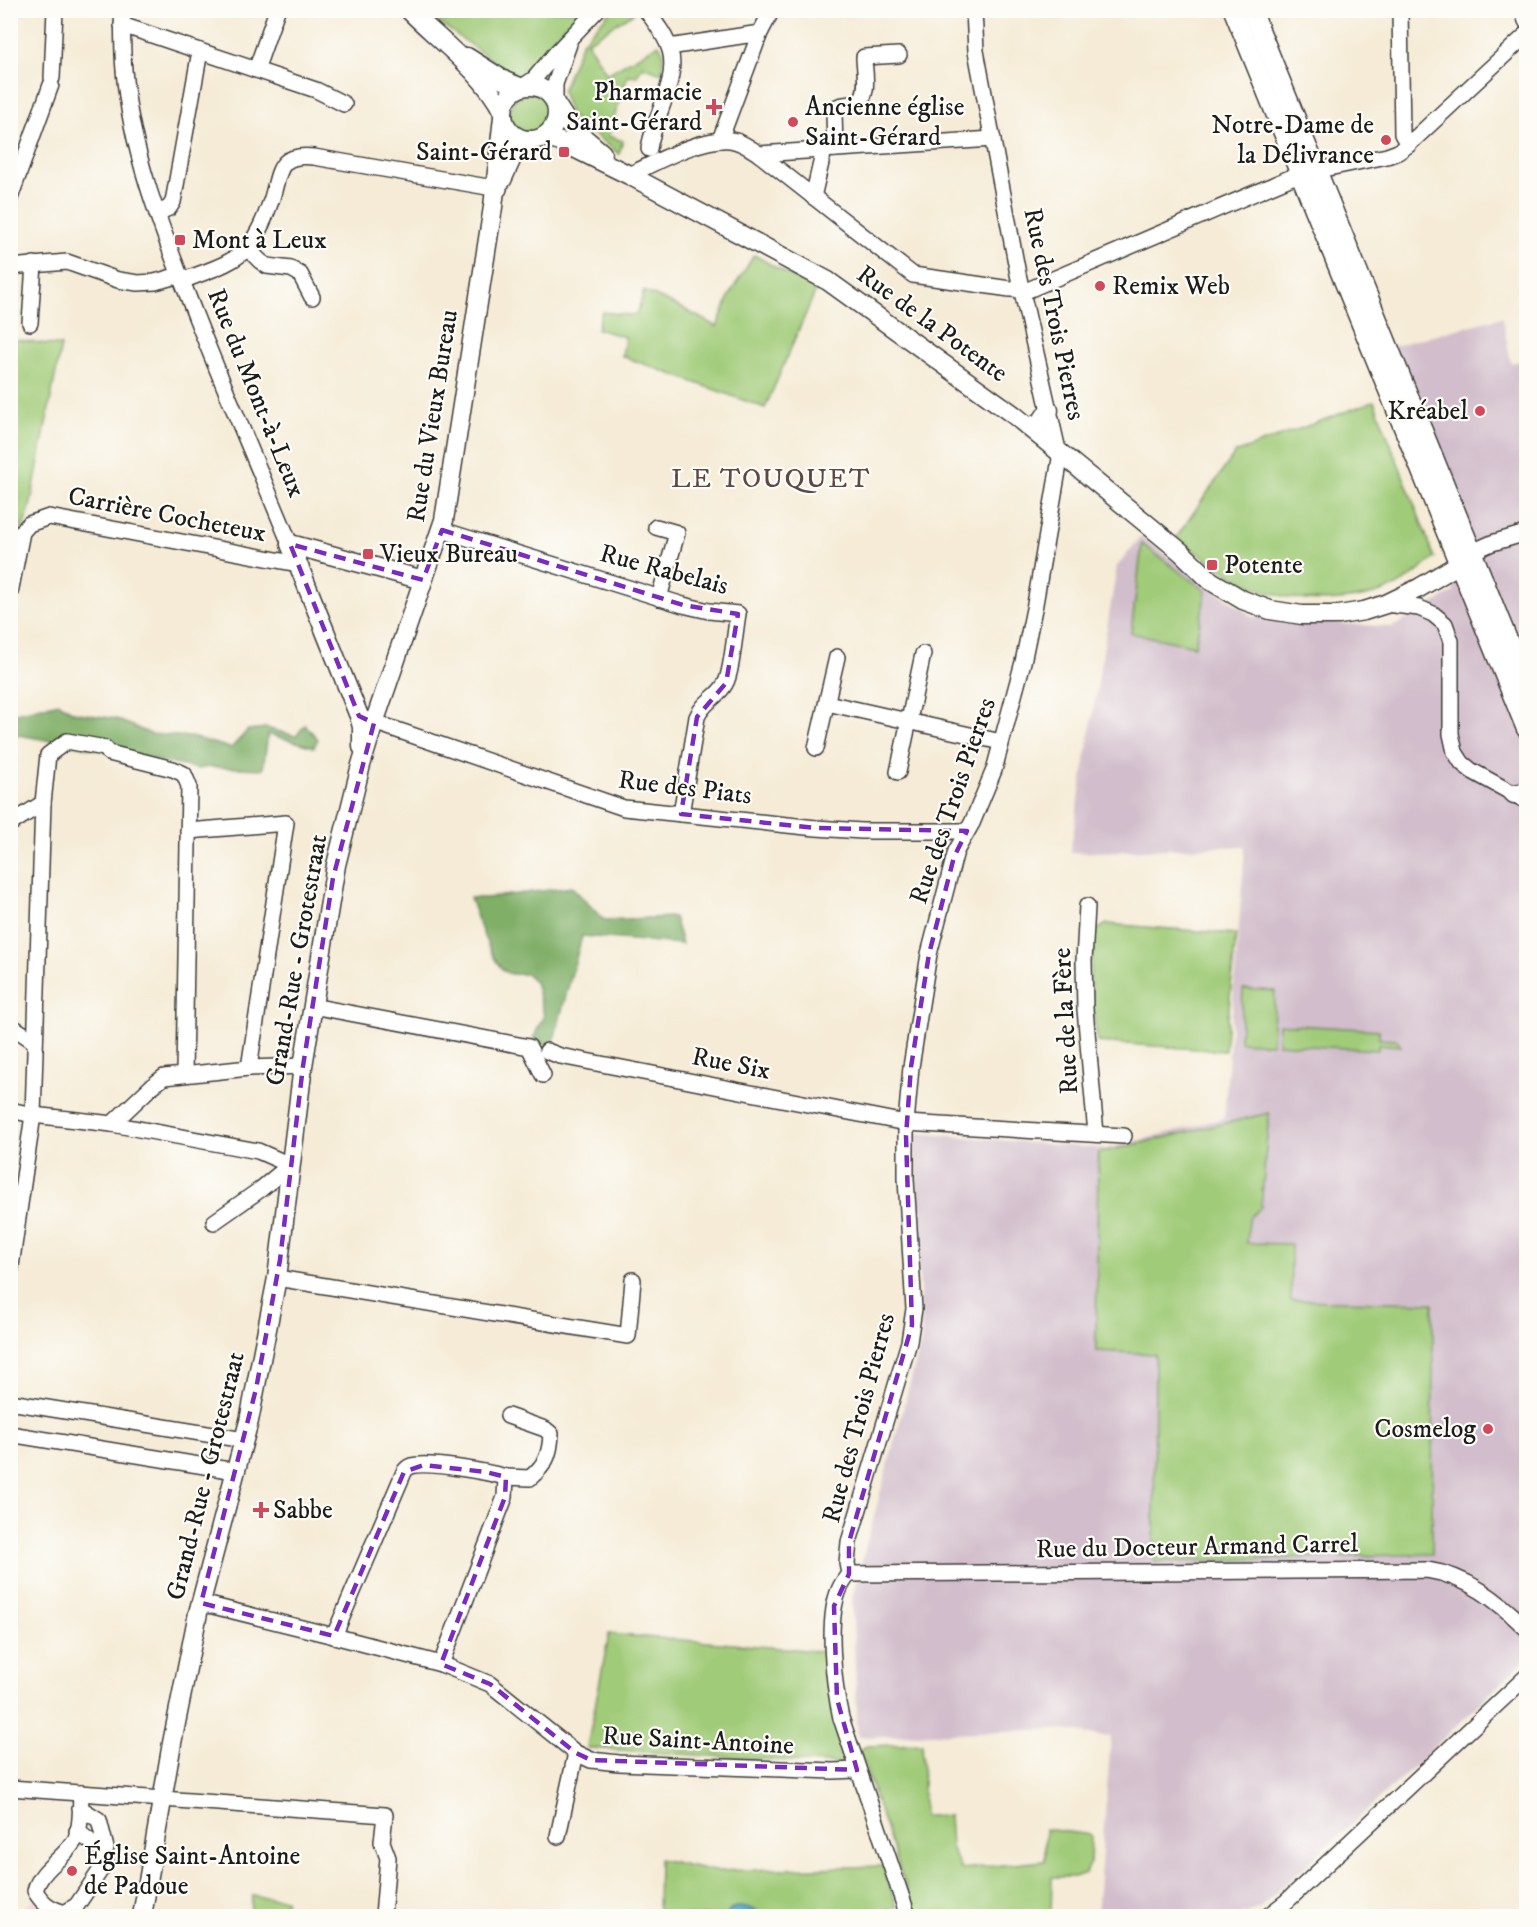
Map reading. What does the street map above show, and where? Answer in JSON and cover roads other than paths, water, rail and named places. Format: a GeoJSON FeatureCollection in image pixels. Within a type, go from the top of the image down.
{"type":"FeatureCollection","features":[{"type":"Feature","properties":{"kind":"main road"},"geometry":{"type":"LineString","coordinates":[[409,10],[447,45],[488,89],[503,115],[507,128],[512,133],[518,137],[536,139],[550,132],[558,114],[556,103],[549,93],[541,87],[522,87],[505,81],[447,45]]}},
{"type":"Feature","properties":{"kind":"main road"},"geometry":{"type":"LineString","coordinates":[[1233,10],[1402,426],[1463,558],[1525,681]]}},
{"type":"Feature","properties":{"kind":"main road"},"geometry":{"type":"LineString","coordinates":[[1252,10],[1318,169],[1527,729]]}},
{"type":"Feature","properties":{"kind":"main road"},"geometry":{"type":"LineString","coordinates":[[503,115],[511,93],[522,87]]}},
{"type":"Feature","properties":{"kind":"main road","name":"Rue de la Potente"},"geometry":{"type":"LineString","coordinates":[[556,103],[572,128],[629,175]]}},
{"type":"Feature","properties":{"kind":"main road","name":"Rue du Vieux Bureau"},"geometry":{"type":"LineString","coordinates":[[361,765],[366,719],[442,530],[496,189],[503,115]]}},
{"type":"Feature","properties":{"kind":"main road","name":"Rue de la Potente"},"geometry":{"type":"LineString","coordinates":[[536,139],[564,143],[828,281],[976,386],[1181,552],[1202,573],[1225,591],[1243,600],[1270,610],[1302,615],[1339,615],[1364,611],[1386,604],[1419,588],[1463,558]]}},
{"type":"Feature","properties":{"kind":"main road","name":"Rue du Vieux Bureau"},"geometry":{"type":"LineString","coordinates":[[496,189],[520,143],[536,139]]}},
{"type":"Feature","properties":{"kind":"main road"},"geometry":{"type":"LineString","coordinates":[[1029,427],[1041,422],[1049,410]]}},
{"type":"Feature","properties":{"kind":"main road"},"geometry":{"type":"LineString","coordinates":[[290,544],[423,580]]}},
{"type":"Feature","properties":{"kind":"main road","name":"Rue du Mont-à-Leux"},"geometry":{"type":"LineString","coordinates":[[290,544],[366,719]]}},
{"type":"Feature","properties":{"kind":"main road","name":"Rue de la Potente"},"geometry":{"type":"LineString","coordinates":[[1181,552],[1247,590],[1278,601],[1320,608],[1348,606],[1378,598],[1463,558]]}},
{"type":"Feature","properties":{"kind":"main road","name":"Grand-Rue - Grotestraat"},"geometry":{"type":"LineString","coordinates":[[142,1917],[162,1798],[201,1603],[256,1389],[277,1278],[303,1066],[333,878],[361,765]]}},
{"type":"Feature","properties":{"kind":"street"},"geometry":{"type":"LineString","coordinates":[[10,198],[51,82],[55,10]]}},
{"type":"Feature","properties":{"kind":"street"},"geometry":{"type":"LineString","coordinates":[[256,70],[278,10]]}},
{"type":"Feature","properties":{"kind":"street"},"geometry":{"type":"LineString","coordinates":[[522,87],[534,79],[597,10]]}},
{"type":"Feature","properties":{"kind":"street"},"geometry":{"type":"LineString","coordinates":[[646,10],[669,47],[672,59],[671,72],[649,149]]}},
{"type":"Feature","properties":{"kind":"street"},"geometry":{"type":"LineString","coordinates":[[720,140],[760,33],[772,10]]}},
{"type":"Feature","properties":{"kind":"street","name":"Rue des Trois Pierres"},"geometry":{"type":"LineString","coordinates":[[908,1917],[858,1770],[837,1699],[833,1660],[834,1606],[838,1591],[849,1574],[847,1563],[849,1542],[909,1342],[912,1325],[914,1302],[906,1179],[906,1123],[911,1067],[929,954],[954,857],[994,770],[1023,662],[1060,464],[1022,290],[976,51],[974,10]]}},
{"type":"Feature","properties":{"kind":"street"},"geometry":{"type":"LineString","coordinates":[[1400,10],[1402,134],[1408,145]]}},
{"type":"Feature","properties":{"kind":"street"},"geometry":{"type":"LineString","coordinates":[[1523,10],[1527,21]]}},
{"type":"Feature","properties":{"kind":"street"},"geometry":{"type":"LineString","coordinates":[[122,18],[200,51],[315,90],[344,104]]}},
{"type":"Feature","properties":{"kind":"street","name":"Rue du Mont-à-Leux"},"geometry":{"type":"LineString","coordinates":[[122,18],[124,70],[131,117],[157,213],[181,278],[290,544]]}},
{"type":"Feature","properties":{"kind":"street"},"geometry":{"type":"LineString","coordinates":[[556,103],[555,84],[558,71],[576,33]]}},
{"type":"Feature","properties":{"kind":"street"},"geometry":{"type":"LineString","coordinates":[[669,47],[760,33]]}},
{"type":"Feature","properties":{"kind":"street"},"geometry":{"type":"LineString","coordinates":[[629,175],[696,145],[720,140],[736,141],[759,154],[913,275],[1022,290],[1037,287],[1299,174],[1398,152],[1527,35]]}},
{"type":"Feature","properties":{"kind":"street"},"geometry":{"type":"LineString","coordinates":[[157,213],[169,208],[173,202],[200,51]]}},
{"type":"Feature","properties":{"kind":"street"},"geometry":{"type":"LineString","coordinates":[[813,196],[829,149],[835,109],[841,105],[856,103],[865,94],[864,57],[898,55]]}},
{"type":"Feature","properties":{"kind":"street"},"geometry":{"type":"LineString","coordinates":[[759,154],[993,139]]}},
{"type":"Feature","properties":{"kind":"street"},"geometry":{"type":"LineString","coordinates":[[10,267],[67,262],[131,283],[181,278],[234,259],[247,248],[258,232],[281,167],[294,157],[314,157],[496,189]]}},
{"type":"Feature","properties":{"kind":"street"},"geometry":{"type":"LineString","coordinates":[[247,248],[267,266],[291,269],[300,274],[312,297]]}},
{"type":"Feature","properties":{"kind":"street"},"geometry":{"type":"LineString","coordinates":[[30,323],[34,264]]}},
{"type":"Feature","properties":{"kind":"street","name":"Carrière Cocheteux"},"geometry":{"type":"LineString","coordinates":[[10,593],[22,532],[29,524],[49,517],[298,564]]}},
{"type":"Feature","properties":{"kind":"street"},"geometry":{"type":"LineString","coordinates":[[656,527],[677,533],[659,598]]}},
{"type":"Feature","properties":{"kind":"street","name":"Rue Rabelais"},"geometry":{"type":"LineString","coordinates":[[442,530],[683,606],[738,614],[726,683],[700,709],[697,717],[681,814]]}},
{"type":"Feature","properties":{"kind":"street"},"geometry":{"type":"LineString","coordinates":[[1463,558],[1492,543],[1527,533]]}},
{"type":"Feature","properties":{"kind":"street","name":"Rue de la Potente"},"geometry":{"type":"LineString","coordinates":[[1386,604],[1410,606],[1433,614],[1445,624],[1451,641],[1451,734],[1455,752],[1462,763],[1472,771],[1522,796]]}},
{"type":"Feature","properties":{"kind":"street"},"geometry":{"type":"LineString","coordinates":[[898,772],[923,654]]}},
{"type":"Feature","properties":{"kind":"street"},"geometry":{"type":"LineString","coordinates":[[816,748],[837,657]]}},
{"type":"Feature","properties":{"kind":"street"},"geometry":{"type":"LineString","coordinates":[[827,703],[1001,742]]}},
{"type":"Feature","properties":{"kind":"street","name":"Rue des Piats"},"geometry":{"type":"LineString","coordinates":[[366,719],[624,808],[816,828],[862,831],[967,831]]}},
{"type":"Feature","properties":{"kind":"street"},"geometry":{"type":"LineString","coordinates":[[10,1273],[33,1115],[43,803],[48,755],[67,741],[105,748],[109,753],[174,769],[184,774],[189,786],[184,1074]]}},
{"type":"Feature","properties":{"kind":"street"},"geometry":{"type":"LineString","coordinates":[[10,824],[43,803]]}},
{"type":"Feature","properties":{"kind":"street"},"geometry":{"type":"LineString","coordinates":[[188,831],[286,823],[249,1068]]}},
{"type":"Feature","properties":{"kind":"street","name":"Rue de la Fère"},"geometry":{"type":"LineString","coordinates":[[1087,906],[1084,997],[1096,1134]]}},
{"type":"Feature","properties":{"kind":"street"},"geometry":{"type":"LineString","coordinates":[[312,1006],[529,1047],[543,1075]]}},
{"type":"Feature","properties":{"kind":"street"},"geometry":{"type":"LineString","coordinates":[[10,1025],[35,1042]]}},
{"type":"Feature","properties":{"kind":"street","name":"Rue Six"},"geometry":{"type":"LineString","coordinates":[[546,1051],[560,1056],[906,1123]]}},
{"type":"Feature","properties":{"kind":"street"},"geometry":{"type":"LineString","coordinates":[[112,1124],[164,1077],[249,1068],[303,1066]]}},
{"type":"Feature","properties":{"kind":"street"},"geometry":{"type":"LineString","coordinates":[[10,1110],[33,1115],[112,1124],[258,1151],[290,1165],[261,1190],[214,1222]]}},
{"type":"Feature","properties":{"kind":"street","name":"Rue de la Fère"},"geometry":{"type":"LineString","coordinates":[[906,1123],[1124,1136]]}},
{"type":"Feature","properties":{"kind":"street"},"geometry":{"type":"LineString","coordinates":[[277,1278],[628,1336],[633,1280]]}},
{"type":"Feature","properties":{"kind":"street"},"geometry":{"type":"LineString","coordinates":[[10,1402],[244,1440]]}},
{"type":"Feature","properties":{"kind":"street"},"geometry":{"type":"LineString","coordinates":[[334,1636],[404,1472],[410,1466],[424,1465],[506,1477],[530,1478],[548,1459],[551,1434],[545,1429],[508,1416]]}},
{"type":"Feature","properties":{"kind":"street"},"geometry":{"type":"LineString","coordinates":[[10,1434],[235,1471]]}},
{"type":"Feature","properties":{"kind":"street"},"geometry":{"type":"LineString","coordinates":[[441,1664],[505,1497],[506,1477]]}},
{"type":"Feature","properties":{"kind":"street","name":"Rue du Docteur Armand Carrel"},"geometry":{"type":"LineString","coordinates":[[849,1574],[1427,1570],[1453,1576],[1481,1590],[1527,1628]]}},
{"type":"Feature","properties":{"kind":"street","name":"Rue Saint-Antoine"},"geometry":{"type":"LineString","coordinates":[[201,1603],[441,1664],[490,1684],[576,1753],[591,1760],[653,1766],[858,1770]]}},
{"type":"Feature","properties":{"kind":"street"},"geometry":{"type":"LineString","coordinates":[[1268,1917],[1527,1677]]}},
{"type":"Feature","properties":{"kind":"street"},"geometry":{"type":"LineString","coordinates":[[558,1836],[576,1753]]}},
{"type":"Feature","properties":{"kind":"street"},"geometry":{"type":"LineString","coordinates":[[10,1788],[81,1801],[162,1798],[385,1815],[382,1842],[388,1858],[383,1917]]}},
{"type":"Feature","properties":{"kind":"street"},"geometry":{"type":"LineString","coordinates":[[81,1801],[99,1820],[106,1848],[104,1852],[106,1862],[77,1905],[65,1912],[51,1910],[41,1901],[35,1891],[37,1881],[75,1840],[81,1801]]}},
{"type":"Feature","properties":{"kind":"street"},"geometry":{"type":"LineString","coordinates":[[77,1831],[104,1852]]}},
{"type":"Feature","properties":{"kind":"water"},"geometry":{"type":"Polygon","coordinates":[[[736,1907],[757,1911],[759,1916],[726,1916],[736,1907]]]}},
{"type":"Feature","properties":{"kind":"place","name":"Pharmacie Saint-Gérard"},"geometry":{"type":"Point","coordinates":[714,107]}},
{"type":"Feature","properties":{"kind":"place","name":"Ancienne église Saint-Gérard"},"geometry":{"type":"Point","coordinates":[793,122]}},
{"type":"Feature","properties":{"kind":"place","name":"Notre-Dame de la Délivrance"},"geometry":{"type":"Point","coordinates":[1386,140]}},
{"type":"Feature","properties":{"kind":"place","name":"Saint-Gérard"},"geometry":{"type":"Point","coordinates":[564,152]}},
{"type":"Feature","properties":{"kind":"place","name":"Mont à Leux"},"geometry":{"type":"Point","coordinates":[180,240]}},
{"type":"Feature","properties":{"kind":"place","name":"Remix Web"},"geometry":{"type":"Point","coordinates":[1100,286]}},
{"type":"Feature","properties":{"kind":"place","name":"Kréabel"},"geometry":{"type":"Point","coordinates":[1480,411]}},
{"type":"Feature","properties":{"kind":"place","name":"Vieux Bureau"},"geometry":{"type":"Point","coordinates":[368,554]}},
{"type":"Feature","properties":{"kind":"place","name":"Potente"},"geometry":{"type":"Point","coordinates":[1212,565]}},
{"type":"Feature","properties":{"kind":"place","name":"Cosmelog"},"geometry":{"type":"Point","coordinates":[1488,1429]}},
{"type":"Feature","properties":{"kind":"place","name":"Sabbe"},"geometry":{"type":"Point","coordinates":[261,1510]}},
{"type":"Feature","properties":{"kind":"place","name":"Église Saint-Antoine de Padoue"},"geometry":{"type":"Point","coordinates":[72,1871]}},
{"type":"Feature","properties":{"kind":"district","name":"LE TOUQUET"},"geometry":{"type":"Point","coordinates":[771,479]}}]}
